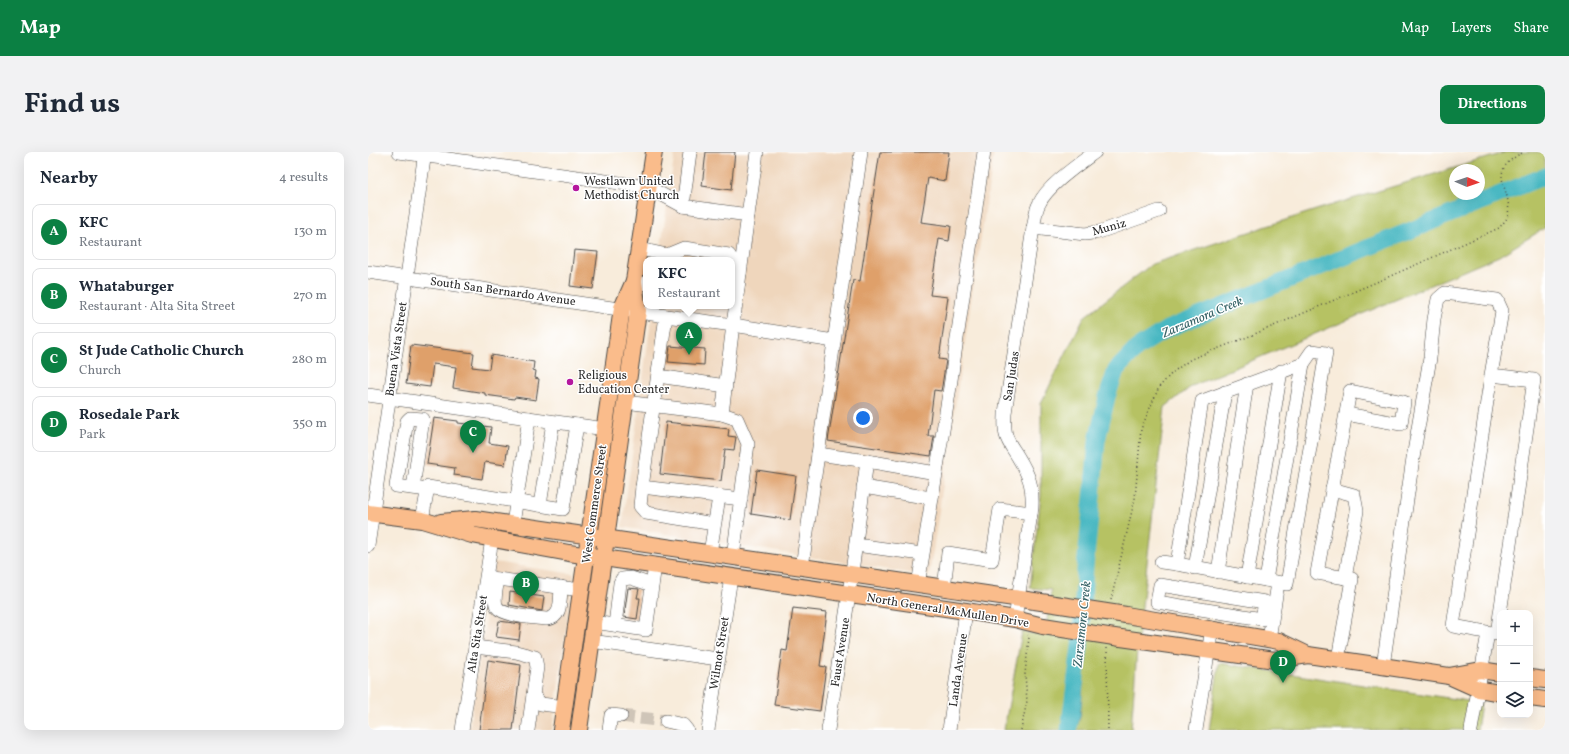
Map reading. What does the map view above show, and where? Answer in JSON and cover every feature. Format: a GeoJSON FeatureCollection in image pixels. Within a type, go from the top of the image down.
{"type":"FeatureCollection","features":[{"type":"Feature","properties":{"kind":"main road","name":"West Commerce Street"},"geometry":{"type":"LineString","coordinates":[[579,730],[602,558],[638,311],[640,249],[654,152]]}},
{"type":"Feature","properties":{"kind":"main road","name":"West Commerce Street"},"geometry":{"type":"LineString","coordinates":[[561,730],[622,308],[640,283]]}},
{"type":"Feature","properties":{"kind":"main road"},"geometry":{"type":"LineString","coordinates":[[370,513],[428,521]]}},
{"type":"Feature","properties":{"kind":"main road","name":"North General McMullen Drive"},"geometry":{"type":"LineString","coordinates":[[428,521],[475,519],[918,585],[1018,598],[1212,628],[1226,632],[1269,639],[1279,641],[1308,655]]}},
{"type":"Feature","properties":{"kind":"main road","name":"North General McMullen Drive"},"geometry":{"type":"LineString","coordinates":[[428,521],[472,535],[602,558],[966,611],[1015,619],[1044,626],[1208,652],[1275,660],[1308,655],[1338,659],[1449,676],[1478,689],[1497,692]]}},
{"type":"Feature","properties":{"kind":"main road","name":"North General McMullen Drive"},"geometry":{"type":"LineString","coordinates":[[1449,676],[1481,670],[1497,673]]}},
{"type":"Feature","properties":{"kind":"main road"},"geometry":{"type":"LineString","coordinates":[[1533,678],[1545,680]]}},
{"type":"Feature","properties":{"kind":"main road"},"geometry":{"type":"LineString","coordinates":[[1533,698],[1545,700]]}},
{"type":"Feature","properties":{"kind":"street"},"geometry":{"type":"LineString","coordinates":[[399,152],[425,154],[648,187],[683,206],[748,215]]}},
{"type":"Feature","properties":{"kind":"street"},"geometry":{"type":"LineString","coordinates":[[683,206],[690,152]]}},
{"type":"Feature","properties":{"kind":"street"},"geometry":{"type":"LineString","coordinates":[[735,295],[740,274],[757,152]]}},
{"type":"Feature","properties":{"kind":"street"},"geometry":{"type":"LineString","coordinates":[[802,567],[861,152]]}},
{"type":"Feature","properties":{"kind":"street"},"geometry":{"type":"LineString","coordinates":[[918,585],[950,388],[984,152]]}},
{"type":"Feature","properties":{"kind":"street","name":"San Judas"},"geometry":{"type":"LineString","coordinates":[[1015,619],[1033,495],[1031,482],[1027,472],[1010,444],[1006,435],[1005,426],[1033,228],[1038,205],[1043,196],[1095,152]]}},
{"type":"Feature","properties":{"kind":"street","name":"Buena Vista Street"},"geometry":{"type":"LineString","coordinates":[[368,546],[373,479],[380,463],[425,154]]}},
{"type":"Feature","properties":{"kind":"street","name":"Muniz"},"geometry":{"type":"LineString","coordinates":[[1033,228],[1084,234],[1099,232],[1159,211]]}},
{"type":"Feature","properties":{"kind":"street"},"geometry":{"type":"LineString","coordinates":[[640,249],[667,255],[684,248],[731,257]]}},
{"type":"Feature","properties":{"kind":"street"},"geometry":{"type":"LineString","coordinates":[[735,265],[740,274]]}},
{"type":"Feature","properties":{"kind":"street","name":"South San Bernardo Avenue"},"geometry":{"type":"LineString","coordinates":[[368,272],[622,308],[834,341]]}},
{"type":"Feature","properties":{"kind":"street"},"geometry":{"type":"LineString","coordinates":[[1383,666],[1413,458],[1430,358],[1434,319],[1438,299],[1445,293],[1497,300],[1502,311],[1491,375],[1453,626],[1497,634],[1534,380],[1491,375]]}},
{"type":"Feature","properties":{"kind":"street"},"geometry":{"type":"LineString","coordinates":[[722,414],[734,309]]}},
{"type":"Feature","properties":{"kind":"street"},"geometry":{"type":"LineString","coordinates":[[666,316],[640,506],[646,513],[714,524]]}},
{"type":"Feature","properties":{"kind":"street"},"geometry":{"type":"LineString","coordinates":[[1161,562],[1177,564],[1195,568],[1248,577],[1270,581],[1288,584],[1326,353],[1312,351],[1303,364],[1270,581],[1268,616],[1269,639]]}},
{"type":"Feature","properties":{"kind":"street"},"geometry":{"type":"LineString","coordinates":[[1177,564],[1202,400],[1303,364]]}},
{"type":"Feature","properties":{"kind":"street"},"geometry":{"type":"LineString","coordinates":[[1248,577],[1281,372]]}},
{"type":"Feature","properties":{"kind":"street"},"geometry":{"type":"LineString","coordinates":[[658,376],[726,386]]}},
{"type":"Feature","properties":{"kind":"street"},"geometry":{"type":"LineString","coordinates":[[1218,572],[1247,384]]}},
{"type":"Feature","properties":{"kind":"street"},"geometry":{"type":"LineString","coordinates":[[1195,568],[1225,392]]}},
{"type":"Feature","properties":{"kind":"street"},"geometry":{"type":"LineString","coordinates":[[368,395],[605,429]]}},
{"type":"Feature","properties":{"kind":"street"},"geometry":{"type":"LineString","coordinates":[[625,402],[722,414],[737,419],[748,444],[733,557]]}},
{"type":"Feature","properties":{"kind":"street"},"geometry":{"type":"LineString","coordinates":[[412,488],[426,404]]}},
{"type":"Feature","properties":{"kind":"street"},"geometry":{"type":"LineString","coordinates":[[1338,659],[1352,579],[1317,573],[1346,414]]}},
{"type":"Feature","properties":{"kind":"street"},"geometry":{"type":"LineString","coordinates":[[423,419],[410,418],[406,421],[396,486],[428,490],[428,487],[563,509],[577,425]]}},
{"type":"Feature","properties":{"kind":"street"},"geometry":{"type":"LineString","coordinates":[[513,524],[529,418]]}},
{"type":"Feature","properties":{"kind":"street"},"geometry":{"type":"LineString","coordinates":[[540,505],[553,422]]}},
{"type":"Feature","properties":{"kind":"street"},"geometry":{"type":"LineString","coordinates":[[818,454],[936,473]]}},
{"type":"Feature","properties":{"kind":"street","name":"Faust Avenue"},"geometry":{"type":"LineString","coordinates":[[828,730],[852,575],[867,461]]}},
{"type":"Feature","properties":{"kind":"street"},"geometry":{"type":"LineString","coordinates":[[380,463],[400,465]]}},
{"type":"Feature","properties":{"kind":"street"},"geometry":{"type":"LineString","coordinates":[[863,486],[931,498]]}},
{"type":"Feature","properties":{"kind":"street"},"geometry":{"type":"LineString","coordinates":[[642,487],[741,499]]}},
{"type":"Feature","properties":{"kind":"street"},"geometry":{"type":"LineString","coordinates":[[1332,489],[1354,495],[1357,512],[1345,578]]}},
{"type":"Feature","properties":{"kind":"street"},"geometry":{"type":"LineString","coordinates":[[428,490],[428,521]]}},
{"type":"Feature","properties":{"kind":"street"},"geometry":{"type":"LineString","coordinates":[[710,553],[719,496]]}},
{"type":"Feature","properties":{"kind":"street"},"geometry":{"type":"LineString","coordinates":[[944,588],[948,553],[992,560],[1000,510],[1031,513]]}},
{"type":"Feature","properties":{"kind":"street","name":"Alta Sita Street"},"geometry":{"type":"LineString","coordinates":[[462,730],[475,647],[492,578],[492,539]]}},
{"type":"Feature","properties":{"kind":"street"},"geometry":{"type":"LineString","coordinates":[[856,544],[922,554]]}},
{"type":"Feature","properties":{"kind":"street"},"geometry":{"type":"LineString","coordinates":[[594,622],[646,630],[655,565]]}},
{"type":"Feature","properties":{"kind":"street","name":"Wilmot Street"},"geometry":{"type":"LineString","coordinates":[[708,730],[731,577]]}},
{"type":"Feature","properties":{"kind":"street"},"geometry":{"type":"LineString","coordinates":[[561,588],[558,614],[553,619],[547,620],[508,614],[501,611],[497,607],[492,578],[582,590]]}},
{"type":"Feature","properties":{"kind":"street"},"geometry":{"type":"LineString","coordinates":[[615,625],[620,583],[622,579],[631,578],[652,585]]}},
{"type":"Feature","properties":{"kind":"street"},"geometry":{"type":"LineString","coordinates":[[1160,585],[1265,602],[1268,616],[1262,619],[1157,602],[1160,585]]}},
{"type":"Feature","properties":{"kind":"street","name":"Landa Avenue"},"geometry":{"type":"LineString","coordinates":[[949,730],[966,611]]}},
{"type":"Feature","properties":{"kind":"street"},"geometry":{"type":"LineString","coordinates":[[1196,730],[1212,628]]}},
{"type":"Feature","properties":{"kind":"street"},"geometry":{"type":"LineString","coordinates":[[1471,730],[1488,633]]}},
{"type":"Feature","properties":{"kind":"street"},"geometry":{"type":"LineString","coordinates":[[592,641],[718,659]]}},
{"type":"Feature","properties":{"kind":"street"},"geometry":{"type":"LineString","coordinates":[[475,647],[535,656],[537,667],[528,730]]}},
{"type":"Feature","properties":{"kind":"street"},"geometry":{"type":"LineString","coordinates":[[533,695],[541,704],[565,707]]}},
{"type":"Feature","properties":{"kind":"street"},"geometry":{"type":"LineString","coordinates":[[609,730],[611,715],[621,716]]}},
{"type":"Feature","properties":{"kind":"street"},"geometry":{"type":"LineString","coordinates":[[666,721],[684,725],[687,730]]}},
{"type":"Feature","properties":{"kind":"path"},"geometry":{"type":"LineString","coordinates":[[1508,203],[1503,186],[1504,167],[1511,158],[1524,152]]}},
{"type":"Feature","properties":{"kind":"path"},"geometry":{"type":"LineString","coordinates":[[1022,730],[1028,697],[1025,674],[1029,637],[1025,633]]}},
{"type":"Feature","properties":{"kind":"shaded area"},"geometry":{"type":"Polygon","coordinates":[[[675,152],[994,152],[929,576],[622,527],[653,309],[735,309],[735,257],[659,257],[675,152]]]}},
{"type":"Feature","properties":{"kind":"shaded area"},"geometry":{"type":"Polygon","coordinates":[[[494,562],[574,574],[552,730],[469,730],[494,562]]]}},
{"type":"Feature","properties":{"kind":"green space"},"geometry":{"type":"Polygon","coordinates":[[[1507,152],[1545,152],[1545,228],[1499,256],[1192,386],[1165,407],[1137,650],[1131,730],[1004,730],[1022,632],[1045,635],[1051,590],[1030,588],[1041,495],[1041,403],[1084,317],[1152,264],[1319,209],[1449,170],[1449,200],[1485,200],[1485,164],[1467,164],[1507,152]]]}},
{"type":"Feature","properties":{"kind":"green space"},"geometry":{"type":"Polygon","coordinates":[[[1219,663],[1481,703],[1477,730],[1209,730],[1219,663]]]}},
{"type":"Feature","properties":{"kind":"water"},"geometry":{"type":"Polygon","coordinates":[[[1076,670],[1084,675],[1080,717],[1076,730],[1062,730],[1069,671],[1076,670]]]}},
{"type":"Feature","properties":{"kind":"building"},"geometry":{"type":"Polygon","coordinates":[[[706,152],[735,152],[731,190],[702,186],[706,152]]]}},
{"type":"Feature","properties":{"kind":"building"},"geometry":{"type":"Polygon","coordinates":[[[880,152],[949,152],[945,181],[928,178],[921,222],[951,226],[949,241],[939,239],[930,295],[948,297],[939,359],[946,360],[941,391],[934,390],[928,436],[934,436],[931,456],[828,441],[853,280],[860,281],[880,152]]]}},
{"type":"Feature","properties":{"kind":"building"},"geometry":{"type":"Polygon","coordinates":[[[574,250],[598,252],[593,289],[570,286],[574,250]]]}},
{"type":"Feature","properties":{"kind":"building"},"geometry":{"type":"Polygon","coordinates":[[[411,345],[474,353],[472,367],[489,369],[491,355],[534,362],[533,370],[536,371],[535,378],[539,379],[536,400],[485,395],[485,393],[453,388],[456,367],[433,364],[430,387],[406,384],[411,345]]]}},
{"type":"Feature","properties":{"kind":"building"},"geometry":{"type":"Polygon","coordinates":[[[670,346],[705,349],[704,365],[668,362],[670,346]]]}},
{"type":"Feature","properties":{"kind":"building"},"geometry":{"type":"Polygon","coordinates":[[[434,418],[491,427],[489,443],[508,446],[505,465],[485,462],[482,479],[454,475],[455,468],[427,464],[434,418]]]}},
{"type":"Feature","properties":{"kind":"building"},"geometry":{"type":"Polygon","coordinates":[[[666,422],[729,429],[728,436],[736,437],[734,450],[725,449],[721,481],[660,474],[666,422]]]}},
{"type":"Feature","properties":{"kind":"building"},"geometry":{"type":"Polygon","coordinates":[[[757,470],[796,476],[790,520],[751,514],[757,470]]]}},
{"type":"Feature","properties":{"kind":"building"},"geometry":{"type":"Polygon","coordinates":[[[628,588],[639,589],[637,598],[640,598],[637,619],[624,617],[628,588]]]}},
{"type":"Feature","properties":{"kind":"building"},"geometry":{"type":"Polygon","coordinates":[[[510,592],[544,597],[542,611],[509,605],[510,592]]]}},
{"type":"Feature","properties":{"kind":"building"},"geometry":{"type":"Polygon","coordinates":[[[793,608],[827,612],[820,666],[826,667],[820,711],[774,705],[782,650],[787,651],[793,608]]]}},
{"type":"Feature","properties":{"kind":"building"},"geometry":{"type":"Polygon","coordinates":[[[499,621],[521,624],[519,640],[496,637],[499,621]]]}},
{"type":"Feature","properties":{"kind":"building"},"geometry":{"type":"Polygon","coordinates":[[[488,660],[521,665],[513,730],[479,730],[488,660]]]}},
{"type":"Feature","properties":{"kind":"waterway","name":"Zarzamora Creek"},"geometry":{"type":"LineString","coordinates":[[1069,730],[1080,646],[1085,568],[1097,441],[1107,397],[1116,370],[1137,348],[1167,329],[1545,176]]}},
{"type":"Feature","properties":{"kind":"tunnel"},"geometry":{"type":"LineString","coordinates":[[621,716],[666,721]]}},
{"type":"Feature","properties":{"kind":"place","name":"Westlawn United Methodist Church"},"geometry":{"type":"Point","coordinates":[576,188]}},
{"type":"Feature","properties":{"kind":"place","name":"KFC"},"geometry":{"type":"Point","coordinates":[689,355]}},
{"type":"Feature","properties":{"kind":"place","name":"Religious Education Center"},"geometry":{"type":"Point","coordinates":[570,382]}},
{"type":"Feature","properties":{"kind":"place","name":"St Jude Catholic Church"},"geometry":{"type":"Point","coordinates":[473,453]}},
{"type":"Feature","properties":{"kind":"place","name":"Whataburger"},"geometry":{"type":"Point","coordinates":[526,604]}},
{"type":"Feature","properties":{"kind":"place","name":"Rosedale Park"},"geometry":{"type":"Point","coordinates":[1283,683]}}]}
